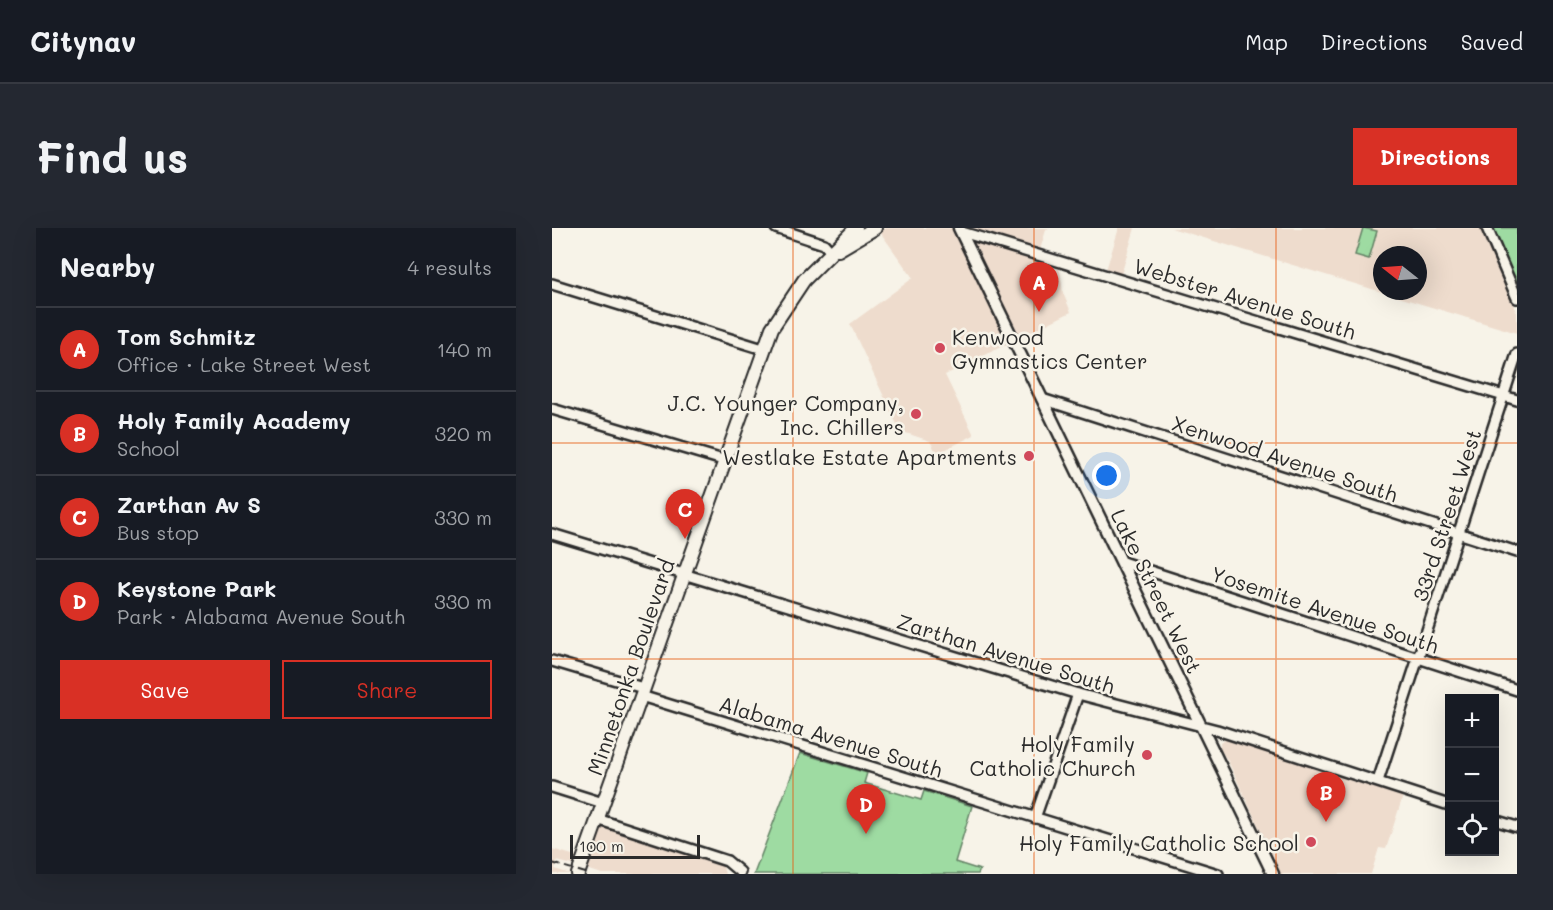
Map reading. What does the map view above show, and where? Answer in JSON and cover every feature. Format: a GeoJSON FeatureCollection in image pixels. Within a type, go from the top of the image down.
{"type":"FeatureCollection","features":[{"type":"Feature","properties":{"kind":"main road","name":"Minnetonka Boulevard"},"geometry":{"type":"LineString","coordinates":[[578,874],[763,349],[788,300],[804,280],[856,228]]}},
{"type":"Feature","properties":{"kind":"main road","name":"Minnetonka Boulevard"},"geometry":{"type":"LineString","coordinates":[[832,253],[875,228]]}},
{"type":"Feature","properties":{"kind":"street"},"geometry":{"type":"LineString","coordinates":[[776,228],[824,244],[832,253]]}},
{"type":"Feature","properties":{"kind":"street"},"geometry":{"type":"LineString","coordinates":[[1487,228],[1517,298]]}},
{"type":"Feature","properties":{"kind":"street","name":"Webster Avenue South"},"geometry":{"type":"LineString","coordinates":[[961,230],[1517,400]]}},
{"type":"Feature","properties":{"kind":"street","name":"Lake Street West"},"geometry":{"type":"LineString","coordinates":[[961,230],[1274,874]]}},
{"type":"Feature","properties":{"kind":"street"},"geometry":{"type":"LineString","coordinates":[[552,284],[763,349]]}},
{"type":"Feature","properties":{"kind":"street","name":"33rd Street West"},"geometry":{"type":"LineString","coordinates":[[1378,781],[1517,354]]}},
{"type":"Feature","properties":{"kind":"street","name":"Xenwood Avenue South"},"geometry":{"type":"LineString","coordinates":[[1042,399],[1517,552]]}},
{"type":"Feature","properties":{"kind":"street"},"geometry":{"type":"LineString","coordinates":[[552,409],[723,460]]}},
{"type":"Feature","properties":{"kind":"street","name":"Zarthan Avenue South"},"geometry":{"type":"LineString","coordinates":[[552,534],[684,572],[1078,694],[1202,728],[1378,781],[1445,804]]}},
{"type":"Feature","properties":{"kind":"street","name":"Yosemite Avenue South"},"geometry":{"type":"LineString","coordinates":[[1122,562],[1517,690]]}},
{"type":"Feature","properties":{"kind":"street","name":"Alabama Avenue South"},"geometry":{"type":"LineString","coordinates":[[552,661],[1035,818],[1218,874]]}},
{"type":"Feature","properties":{"kind":"street"},"geometry":{"type":"LineString","coordinates":[[1035,818],[1078,694]]}},
{"type":"Feature","properties":{"kind":"street"},"geometry":{"type":"LineString","coordinates":[[552,787],[603,802]]}},
{"type":"Feature","properties":{"kind":"street"},"geometry":{"type":"LineString","coordinates":[[597,819],[727,861],[740,872]]}},
{"type":"Feature","properties":{"kind":"street"},"geometry":{"type":"LineString","coordinates":[[1499,822],[1517,827]]}},
{"type":"Feature","properties":{"kind":"shaded area"},"geometry":{"type":"Polygon","coordinates":[[[886,228],[1050,228],[1046,230],[1036,263],[1060,270],[1063,293],[1071,312],[945,375],[974,435],[937,454],[930,441],[900,431],[850,324],[913,278],[880,232],[886,228]]]}},
{"type":"Feature","properties":{"kind":"shaded area"},"geometry":{"type":"Polygon","coordinates":[[[1119,228],[1135,228],[1121,275],[1106,270],[1119,228]]]}},
{"type":"Feature","properties":{"kind":"shaded area"},"geometry":{"type":"Polygon","coordinates":[[[1171,228],[1481,228],[1517,314],[1517,333],[1408,300],[1427,300],[1427,246],[1373,246],[1373,289],[1171,228]]]}},
{"type":"Feature","properties":{"kind":"shaded area"},"geometry":{"type":"Polygon","coordinates":[[[1227,739],[1403,796],[1386,849],[1379,848],[1371,874],[1281,874],[1228,761],[1220,749],[1220,743],[1227,739]]]}},
{"type":"Feature","properties":{"kind":"shaded area"},"geometry":{"type":"Polygon","coordinates":[[[605,828],[718,864],[723,867],[725,874],[602,874],[587,869],[601,829],[605,828]]]}},
{"type":"Feature","properties":{"kind":"shaded area"},"geometry":{"type":"Polygon","coordinates":[[[552,849],[576,856],[573,865],[557,861],[555,869],[570,874],[552,874],[552,849]]]}},
{"type":"Feature","properties":{"kind":"green space"},"geometry":{"type":"Polygon","coordinates":[[[1363,228],[1377,231],[1369,259],[1355,255],[1363,228]]]}},
{"type":"Feature","properties":{"kind":"green space"},"geometry":{"type":"Polygon","coordinates":[[[1491,228],[1517,228],[1517,289],[1491,228]]]}},
{"type":"Feature","properties":{"kind":"green space"},"geometry":{"type":"Polygon","coordinates":[[[800,753],[867,773],[864,783],[921,800],[924,791],[972,806],[955,862],[980,870],[978,874],[754,874],[800,753]]]}},
{"type":"Feature","properties":{"kind":"railway"},"geometry":{"type":"LineString","coordinates":[[552,863],[589,874]]}},
{"type":"Feature","properties":{"kind":"place","name":"Tom Schmitz"},"geometry":{"type":"Point","coordinates":[1039,312]}},
{"type":"Feature","properties":{"kind":"place","name":"Kenwood Gymnastics Center"},"geometry":{"type":"Point","coordinates":[940,348]}},
{"type":"Feature","properties":{"kind":"place","name":"J.C. Younger Company, Inc. Chillers"},"geometry":{"type":"Point","coordinates":[916,414]}},
{"type":"Feature","properties":{"kind":"place","name":"Westlake Estate Apartments"},"geometry":{"type":"Point","coordinates":[1029,456]}},
{"type":"Feature","properties":{"kind":"place","name":"Zarthan Av S"},"geometry":{"type":"Point","coordinates":[685,539]}},
{"type":"Feature","properties":{"kind":"place","name":"Holy Family Catholic Church"},"geometry":{"type":"Point","coordinates":[1147,755]}},
{"type":"Feature","properties":{"kind":"place","name":"Holy Family Academy"},"geometry":{"type":"Point","coordinates":[1326,822]}},
{"type":"Feature","properties":{"kind":"place","name":"Keystone Park"},"geometry":{"type":"Point","coordinates":[866,834]}},
{"type":"Feature","properties":{"kind":"place","name":"Holy Family Catholic School"},"geometry":{"type":"Point","coordinates":[1311,842]}}]}
